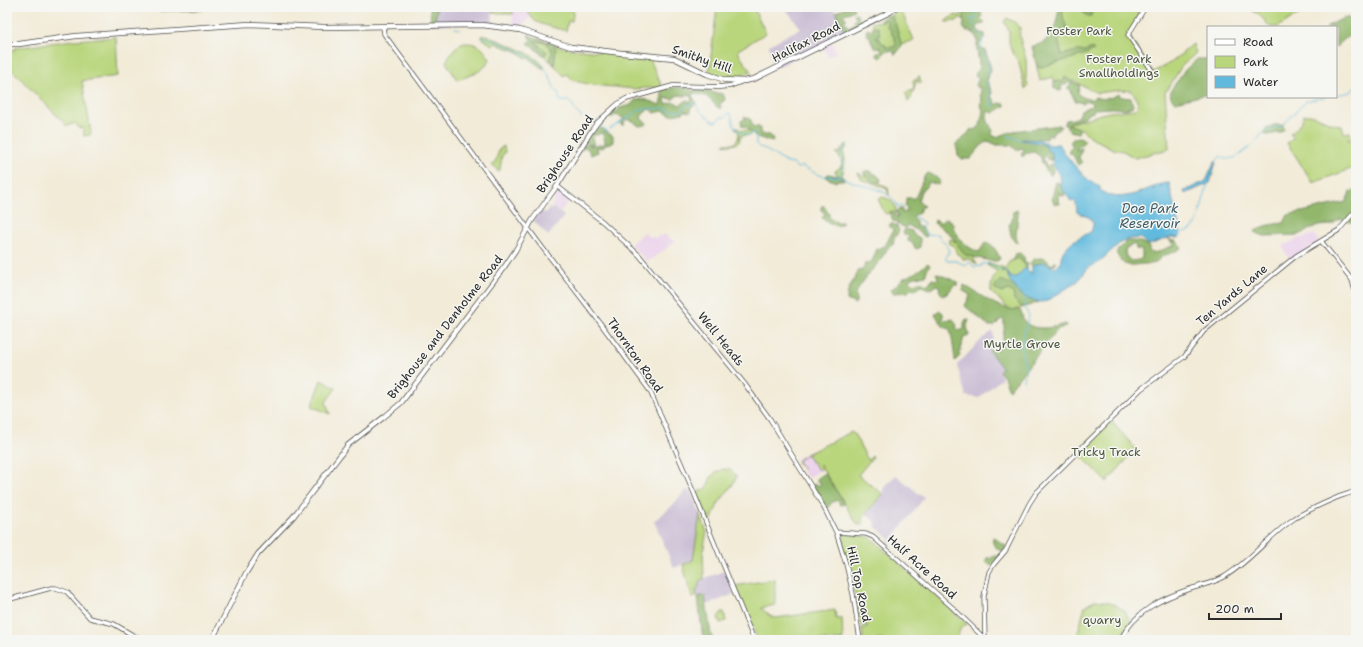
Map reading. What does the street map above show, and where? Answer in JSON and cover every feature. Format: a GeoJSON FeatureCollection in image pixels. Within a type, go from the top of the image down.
{"type":"FeatureCollection","features":[{"type":"Feature","properties":{"kind":"highway","name":"Halifax Road"},"geometry":{"type":"LineString","coordinates":[[744,81],[759,77],[890,12],[896,7]]}},
{"type":"Feature","properties":{"kind":"highway"},"geometry":{"type":"LineString","coordinates":[[7,44],[19,44],[76,36],[242,25],[310,27],[383,26]]}},
{"type":"Feature","properties":{"kind":"highway","name":"Smithy Hill"},"geometry":{"type":"LineString","coordinates":[[383,26],[499,26],[529,32],[571,47],[674,58],[715,77],[725,80],[744,81]]}},
{"type":"Feature","properties":{"kind":"main road","name":"Brighouse Road"},"geometry":{"type":"LineString","coordinates":[[528,227],[557,186],[595,125],[606,114],[626,99],[673,86],[719,87],[744,81]]}},
{"type":"Feature","properties":{"kind":"main road","name":"Brighouse and Denholme Road"},"geometry":{"type":"LineString","coordinates":[[212,640],[246,573],[258,554],[293,516],[348,445],[401,402],[516,251],[528,227]]}},
{"type":"Feature","properties":{"kind":"street"},"geometry":{"type":"LineString","coordinates":[[1144,9],[1128,35],[1153,72]]}},
{"type":"Feature","properties":{"kind":"street","name":"Thornton Road"},"geometry":{"type":"LineString","coordinates":[[383,26],[384,34],[650,391],[694,492],[754,640]]}},
{"type":"Feature","properties":{"kind":"street","name":"Well Heads"},"geometry":{"type":"LineString","coordinates":[[557,186],[603,222],[634,250],[734,371],[779,432],[801,472],[828,515],[836,532]]}},
{"type":"Feature","properties":{"kind":"street","name":"Ten Yards Lane"},"geometry":{"type":"LineString","coordinates":[[985,640],[984,596],[989,572],[1006,550],[1029,504],[1036,494],[1141,388],[1184,357],[1204,331],[1296,256],[1339,230],[1356,210]]}},
{"type":"Feature","properties":{"kind":"street"},"geometry":{"type":"LineString","coordinates":[[1321,241],[1352,280],[1356,295]]}},
{"type":"Feature","properties":{"kind":"street"},"geometry":{"type":"LineString","coordinates":[[1120,640],[1136,619],[1154,604],[1175,594],[1224,577],[1241,564],[1281,528],[1326,502],[1356,490]]}},
{"type":"Feature","properties":{"kind":"street","name":"Half Acre Road"},"geometry":{"type":"LineString","coordinates":[[836,532],[866,534],[873,537],[953,608],[985,640]]}},
{"type":"Feature","properties":{"kind":"street","name":"Hill Top Road"},"geometry":{"type":"LineString","coordinates":[[836,532],[848,572],[860,640]]}},
{"type":"Feature","properties":{"kind":"street"},"geometry":{"type":"LineString","coordinates":[[7,600],[56,588],[67,592],[90,618],[114,624],[141,640]]}},
{"type":"Feature","properties":{"kind":"shaded area"},"geometry":{"type":"Polygon","coordinates":[[[430,7],[493,7],[492,24],[431,25],[430,7]]]}},
{"type":"Feature","properties":{"kind":"shaded area"},"geometry":{"type":"Polygon","coordinates":[[[513,7],[525,7],[524,10],[532,15],[520,28],[512,26],[513,7]]]}},
{"type":"Feature","properties":{"kind":"shaded area"},"geometry":{"type":"Polygon","coordinates":[[[784,7],[831,7],[835,10],[846,33],[776,68],[772,62],[769,45],[801,28],[784,7]]]}},
{"type":"Feature","properties":{"kind":"shaded area"},"geometry":{"type":"Polygon","coordinates":[[[831,40],[837,52],[828,57],[823,47],[831,40]]]}},
{"type":"Feature","properties":{"kind":"shaded area"},"geometry":{"type":"Polygon","coordinates":[[[558,188],[571,199],[560,212],[551,205],[555,200],[552,197],[558,188]]]}},
{"type":"Feature","properties":{"kind":"shaded area"},"geometry":{"type":"Polygon","coordinates":[[[553,207],[564,216],[548,236],[533,220],[541,210],[545,213],[549,208],[551,209],[553,207]]]}},
{"type":"Feature","properties":{"kind":"shaded area"},"geometry":{"type":"Polygon","coordinates":[[[645,232],[647,236],[656,238],[658,236],[661,237],[664,234],[675,242],[647,262],[630,244],[645,232]]]}},
{"type":"Feature","properties":{"kind":"shaded area"},"geometry":{"type":"Polygon","coordinates":[[[1315,234],[1319,242],[1290,260],[1282,246],[1300,238],[1315,234]]]}},
{"type":"Feature","properties":{"kind":"shaded area"},"geometry":{"type":"Polygon","coordinates":[[[993,331],[994,339],[989,351],[1002,368],[999,371],[1002,378],[979,398],[966,396],[957,365],[983,338],[993,331]]]}},
{"type":"Feature","properties":{"kind":"shaded area"},"geometry":{"type":"Polygon","coordinates":[[[812,450],[823,469],[807,478],[796,459],[812,450]]]}},
{"type":"Feature","properties":{"kind":"shaded area"},"geometry":{"type":"Polygon","coordinates":[[[896,475],[924,498],[891,540],[888,549],[884,546],[890,539],[875,526],[876,523],[866,514],[883,494],[884,487],[896,475]]]}},
{"type":"Feature","properties":{"kind":"shaded area"},"geometry":{"type":"Polygon","coordinates":[[[686,490],[691,492],[700,514],[697,540],[693,560],[674,568],[654,521],[671,507],[686,490]]]}},
{"type":"Feature","properties":{"kind":"shaded area"},"geometry":{"type":"Polygon","coordinates":[[[724,571],[734,594],[707,605],[705,596],[697,596],[696,590],[700,580],[724,571]]]}},
{"type":"Feature","properties":{"kind":"green space"},"geometry":{"type":"Polygon","coordinates":[[[155,7],[203,7],[203,10],[160,11],[155,7]]]}},
{"type":"Feature","properties":{"kind":"green space"},"geometry":{"type":"Polygon","coordinates":[[[430,7],[435,7],[437,11],[434,24],[431,24],[430,7]]]}},
{"type":"Feature","properties":{"kind":"green space"},"geometry":{"type":"Polygon","coordinates":[[[494,7],[517,7],[517,9],[513,8],[513,14],[493,13],[494,7]]]}},
{"type":"Feature","properties":{"kind":"green space"},"geometry":{"type":"Polygon","coordinates":[[[525,7],[574,7],[572,21],[568,21],[566,31],[545,25],[533,20],[524,10],[525,7]]]}},
{"type":"Feature","properties":{"kind":"green space"},"geometry":{"type":"Polygon","coordinates":[[[717,7],[753,7],[766,33],[738,50],[740,56],[751,71],[740,77],[741,78],[726,77],[709,72],[717,7]]]}},
{"type":"Feature","properties":{"kind":"green space"},"geometry":{"type":"Polygon","coordinates":[[[846,7],[853,7],[854,10],[843,16],[846,18],[844,24],[847,23],[846,25],[849,27],[857,22],[854,21],[856,17],[854,14],[855,13],[857,14],[859,20],[867,18],[871,14],[873,19],[844,30],[836,12],[846,7]]]}},
{"type":"Feature","properties":{"kind":"green space"},"geometry":{"type":"Polygon","coordinates":[[[970,7],[978,7],[982,17],[980,19],[984,21],[984,24],[978,25],[977,29],[981,33],[985,34],[985,37],[979,45],[985,50],[991,69],[987,81],[992,93],[992,98],[994,99],[995,105],[1000,103],[1005,104],[1005,106],[993,113],[989,111],[987,116],[993,131],[992,135],[996,137],[1014,131],[1060,125],[1061,127],[1055,130],[1051,136],[1047,135],[1048,138],[1046,139],[1039,138],[1036,140],[1028,140],[1036,141],[1042,144],[1052,153],[1051,161],[1046,158],[1048,157],[1046,155],[1043,159],[1047,167],[1050,164],[1052,165],[1053,171],[1051,175],[1049,175],[1042,163],[1041,157],[1034,152],[1026,153],[1023,157],[1021,155],[1024,150],[1023,148],[1016,150],[1011,145],[997,145],[988,141],[981,146],[970,159],[962,159],[958,155],[956,144],[966,136],[971,129],[975,130],[980,126],[983,110],[980,104],[982,101],[980,95],[981,88],[978,88],[976,85],[979,78],[975,75],[979,65],[977,37],[974,33],[966,31],[963,27],[965,13],[970,7]]]}},
{"type":"Feature","properties":{"kind":"green space","name":"Foster Park Smallholdings"},"geometry":{"type":"Polygon","coordinates":[[[1059,7],[1136,7],[1141,12],[1128,35],[1153,72],[1172,62],[1193,44],[1196,53],[1181,67],[1165,92],[1169,149],[1135,158],[1123,151],[1113,149],[1089,136],[1083,130],[1067,124],[1109,112],[1136,109],[1137,102],[1131,91],[1121,90],[1097,93],[1074,81],[1055,84],[1053,77],[1040,81],[1032,46],[1044,42],[1049,38],[1055,27],[1059,7]]]}},
{"type":"Feature","properties":{"kind":"green space"},"geometry":{"type":"Polygon","coordinates":[[[1059,7],[1068,7],[1063,10],[1063,15],[1064,22],[1069,33],[1066,34],[1062,31],[1061,37],[1058,39],[1062,55],[1076,51],[1085,51],[1092,48],[1094,50],[1084,55],[1038,68],[1032,46],[1044,42],[1049,38],[1055,27],[1059,7]]]}},
{"type":"Feature","properties":{"kind":"green space"},"geometry":{"type":"Polygon","coordinates":[[[1080,7],[1092,7],[1090,11],[1092,13],[1091,16],[1085,15],[1080,7]]]}},
{"type":"Feature","properties":{"kind":"green space"},"geometry":{"type":"Polygon","coordinates":[[[1251,7],[1304,7],[1308,12],[1297,15],[1280,26],[1269,26],[1258,13],[1254,12],[1251,7]]]}},
{"type":"Feature","properties":{"kind":"green space"},"geometry":{"type":"Polygon","coordinates":[[[901,10],[914,40],[883,52],[872,23],[880,21],[901,10]]]}},
{"type":"Feature","properties":{"kind":"green space"},"geometry":{"type":"Polygon","coordinates":[[[961,14],[965,14],[966,19],[959,18],[957,21],[945,22],[956,15],[960,16],[961,14]]]}},
{"type":"Feature","properties":{"kind":"green space"},"geometry":{"type":"Polygon","coordinates":[[[888,15],[893,16],[892,18],[895,22],[902,46],[896,54],[894,54],[894,51],[887,51],[880,58],[876,55],[878,52],[882,51],[880,47],[875,48],[870,37],[866,34],[867,29],[871,30],[874,27],[878,27],[880,34],[876,37],[877,39],[880,39],[886,47],[895,47],[896,43],[894,36],[892,35],[891,30],[887,27],[888,21],[886,20],[882,22],[881,19],[888,15]]]}},
{"type":"Feature","properties":{"kind":"green space"},"geometry":{"type":"Polygon","coordinates":[[[1007,18],[1016,23],[1020,28],[1020,40],[1025,56],[1026,79],[1028,86],[1025,89],[1019,63],[1011,49],[1009,42],[1009,32],[1004,21],[1007,18]]]}},
{"type":"Feature","properties":{"kind":"green space"},"geometry":{"type":"Polygon","coordinates":[[[1344,18],[1356,18],[1356,35],[1347,37],[1337,46],[1337,26],[1328,26],[1344,18]]]}},
{"type":"Feature","properties":{"kind":"green space"},"geometry":{"type":"Polygon","coordinates":[[[487,35],[532,56],[544,66],[544,68],[514,50],[496,43],[492,45],[482,38],[482,36],[487,35]]]}},
{"type":"Feature","properties":{"kind":"green space"},"geometry":{"type":"Polygon","coordinates":[[[528,35],[554,44],[556,49],[554,65],[550,61],[552,54],[547,42],[533,41],[547,52],[543,55],[528,43],[531,40],[528,35]]]}},
{"type":"Feature","properties":{"kind":"green space"},"geometry":{"type":"Polygon","coordinates":[[[116,37],[118,76],[82,81],[91,132],[90,135],[84,136],[84,130],[82,127],[79,129],[76,123],[67,126],[7,65],[7,48],[10,48],[10,50],[15,50],[15,48],[73,40],[116,37]]]}},
{"type":"Feature","properties":{"kind":"green space"},"geometry":{"type":"Polygon","coordinates":[[[533,40],[539,42],[547,41],[564,48],[662,59],[650,59],[662,87],[635,89],[593,85],[574,81],[567,74],[564,76],[554,65],[555,54],[552,53],[550,61],[542,54],[540,46],[533,40]]]}},
{"type":"Feature","properties":{"kind":"green space"},"geometry":{"type":"Polygon","coordinates":[[[465,43],[477,45],[490,59],[488,63],[480,70],[457,80],[446,62],[453,50],[465,43]]]}},
{"type":"Feature","properties":{"kind":"green space"},"geometry":{"type":"Polygon","coordinates":[[[1197,59],[1207,60],[1207,94],[1175,102],[1170,94],[1172,88],[1197,59]]]}},
{"type":"Feature","properties":{"kind":"green space"},"geometry":{"type":"Polygon","coordinates":[[[919,76],[921,83],[920,84],[917,80],[914,89],[913,80],[916,80],[919,76]]]}},
{"type":"Feature","properties":{"kind":"green space"},"geometry":{"type":"Polygon","coordinates":[[[1065,77],[1080,85],[1078,93],[1084,98],[1092,99],[1095,97],[1104,99],[1119,94],[1122,97],[1131,98],[1133,106],[1126,109],[1094,109],[1093,112],[1085,117],[1068,124],[1079,128],[1078,133],[1070,131],[1067,128],[1067,125],[1064,125],[1066,120],[1078,117],[1081,110],[1094,106],[1089,101],[1083,103],[1075,101],[1070,89],[1067,88],[1071,84],[1070,82],[1061,86],[1062,90],[1059,91],[1054,88],[1054,82],[1063,82],[1065,77]]]}},
{"type":"Feature","properties":{"kind":"green space"},"geometry":{"type":"Polygon","coordinates":[[[687,87],[690,91],[696,89],[719,93],[724,95],[725,100],[720,103],[721,108],[718,108],[706,96],[693,93],[692,96],[697,103],[690,108],[691,112],[685,111],[683,113],[671,115],[663,111],[655,113],[649,109],[642,115],[641,119],[647,123],[646,125],[639,126],[633,121],[626,119],[624,125],[621,125],[621,121],[624,118],[615,115],[613,117],[609,117],[611,114],[618,111],[619,108],[631,105],[635,100],[644,99],[660,105],[662,96],[661,90],[687,87]],[[689,94],[686,96],[678,95],[673,99],[665,98],[666,104],[673,102],[677,103],[678,105],[687,100],[690,103],[692,99],[689,94]]]}},
{"type":"Feature","properties":{"kind":"green space"},"geometry":{"type":"Polygon","coordinates":[[[914,90],[911,98],[908,102],[906,92],[914,90]]]}},
{"type":"Feature","properties":{"kind":"green space"},"geometry":{"type":"Polygon","coordinates":[[[1304,115],[1314,116],[1333,124],[1342,125],[1344,133],[1350,132],[1351,138],[1347,139],[1356,141],[1356,167],[1313,183],[1287,143],[1294,138],[1290,134],[1302,121],[1304,115]]]}},
{"type":"Feature","properties":{"kind":"green space"},"geometry":{"type":"Polygon","coordinates":[[[744,116],[751,120],[755,128],[758,126],[760,133],[769,135],[774,140],[772,142],[757,137],[742,126],[741,121],[745,119],[744,116]]]}},
{"type":"Feature","properties":{"kind":"green space"},"geometry":{"type":"Polygon","coordinates":[[[1274,125],[1283,125],[1284,130],[1279,133],[1266,135],[1264,131],[1274,125]]]}},
{"type":"Feature","properties":{"kind":"green space"},"geometry":{"type":"Polygon","coordinates":[[[597,126],[613,136],[613,142],[607,144],[603,148],[597,147],[598,152],[591,155],[585,147],[581,151],[584,144],[594,146],[605,144],[601,133],[593,136],[592,139],[594,144],[591,145],[587,143],[586,140],[597,126]]]}},
{"type":"Feature","properties":{"kind":"green space"},"geometry":{"type":"Polygon","coordinates":[[[736,127],[752,133],[741,136],[739,142],[735,144],[730,145],[724,144],[733,144],[738,139],[739,133],[735,128],[736,127]]]}},
{"type":"Feature","properties":{"kind":"green space"},"geometry":{"type":"Polygon","coordinates":[[[1078,137],[1085,141],[1076,150],[1082,148],[1079,158],[1082,163],[1078,165],[1073,155],[1069,153],[1069,149],[1073,146],[1070,142],[1078,137]]]}},
{"type":"Feature","properties":{"kind":"green space"},"geometry":{"type":"Polygon","coordinates":[[[847,144],[847,147],[843,152],[845,162],[841,178],[838,177],[838,174],[835,172],[842,164],[836,153],[840,153],[842,148],[847,144]]]}},
{"type":"Feature","properties":{"kind":"green space"},"geometry":{"type":"Polygon","coordinates":[[[504,146],[505,153],[502,155],[500,170],[498,171],[496,170],[497,168],[492,165],[496,160],[499,149],[504,146]]]}},
{"type":"Feature","properties":{"kind":"green space"},"geometry":{"type":"Polygon","coordinates":[[[866,171],[871,171],[873,174],[876,174],[881,179],[880,182],[875,182],[869,179],[863,173],[866,171]]]}},
{"type":"Feature","properties":{"kind":"green space"},"geometry":{"type":"Polygon","coordinates":[[[858,173],[888,187],[889,195],[887,189],[862,180],[858,173]]]}},
{"type":"Feature","properties":{"kind":"green space"},"geometry":{"type":"Polygon","coordinates":[[[928,173],[935,176],[940,182],[938,185],[929,182],[921,191],[918,201],[924,206],[918,214],[915,214],[913,217],[916,221],[916,226],[926,232],[927,236],[925,237],[908,225],[906,228],[897,224],[897,222],[893,221],[890,211],[893,212],[897,218],[896,212],[899,209],[902,209],[902,213],[906,212],[906,198],[914,198],[916,196],[925,175],[928,173]]]}},
{"type":"Feature","properties":{"kind":"green space"},"geometry":{"type":"Polygon","coordinates":[[[828,174],[843,177],[844,180],[838,180],[836,182],[825,177],[828,174]]]}},
{"type":"Feature","properties":{"kind":"green space"},"geometry":{"type":"Polygon","coordinates":[[[1056,182],[1060,183],[1065,192],[1064,196],[1062,196],[1059,191],[1058,198],[1060,204],[1054,204],[1052,198],[1056,182]]]}},
{"type":"Feature","properties":{"kind":"green space"},"geometry":{"type":"Polygon","coordinates":[[[1356,190],[1356,222],[1349,222],[1340,219],[1331,225],[1316,226],[1299,235],[1264,236],[1254,232],[1265,226],[1284,223],[1288,215],[1346,202],[1350,192],[1356,190]]]}},
{"type":"Feature","properties":{"kind":"green space"},"geometry":{"type":"Polygon","coordinates":[[[881,197],[887,198],[892,202],[895,206],[896,212],[886,214],[884,212],[878,199],[881,197]]]}},
{"type":"Feature","properties":{"kind":"green space"},"geometry":{"type":"Polygon","coordinates":[[[823,205],[829,214],[829,218],[836,222],[842,222],[842,224],[837,226],[822,218],[825,214],[821,210],[823,205]]]}},
{"type":"Feature","properties":{"kind":"green space"},"geometry":{"type":"Polygon","coordinates":[[[1017,210],[1017,243],[1011,235],[1009,225],[1012,221],[1013,212],[1017,210]]]}},
{"type":"Feature","properties":{"kind":"green space"},"geometry":{"type":"Polygon","coordinates":[[[945,219],[948,219],[954,224],[952,228],[955,229],[961,240],[968,246],[979,252],[985,243],[988,244],[998,253],[1000,259],[997,261],[991,261],[965,255],[949,233],[934,223],[935,220],[940,223],[945,219]]]}},
{"type":"Feature","properties":{"kind":"green space"},"geometry":{"type":"Polygon","coordinates":[[[891,223],[897,226],[899,231],[894,239],[893,245],[890,245],[855,293],[857,299],[855,304],[847,300],[849,288],[859,270],[864,268],[865,263],[870,263],[877,249],[885,246],[893,231],[889,226],[891,223]]]}},
{"type":"Feature","properties":{"kind":"green space"},"geometry":{"type":"Polygon","coordinates":[[[905,229],[912,231],[913,234],[920,238],[920,247],[918,249],[907,240],[909,238],[908,235],[903,233],[905,229]]]}},
{"type":"Feature","properties":{"kind":"green space"},"geometry":{"type":"Polygon","coordinates":[[[1168,238],[1174,242],[1175,240],[1182,247],[1150,264],[1124,264],[1116,252],[1127,241],[1146,244],[1149,246],[1149,251],[1152,253],[1174,246],[1168,238]],[[1135,244],[1125,250],[1126,256],[1131,261],[1142,258],[1142,250],[1136,249],[1135,244]]]}},
{"type":"Feature","properties":{"kind":"green space"},"geometry":{"type":"Polygon","coordinates":[[[950,239],[954,241],[965,253],[973,257],[977,265],[970,259],[963,259],[961,255],[957,254],[954,246],[949,243],[950,239]]]}},
{"type":"Feature","properties":{"kind":"green space"},"geometry":{"type":"Polygon","coordinates":[[[1020,253],[1024,257],[1025,262],[1028,264],[1027,267],[1019,258],[1012,261],[1015,254],[1020,253]]]}},
{"type":"Feature","properties":{"kind":"green space"},"geometry":{"type":"Polygon","coordinates":[[[1019,258],[1028,269],[1025,268],[1017,276],[1012,278],[1006,271],[1000,270],[1006,272],[1019,291],[1028,298],[1039,302],[1014,310],[1005,306],[993,294],[991,288],[997,271],[987,264],[989,263],[1005,268],[1010,261],[1019,258]]]}},
{"type":"Feature","properties":{"kind":"green space"},"geometry":{"type":"Polygon","coordinates":[[[1040,258],[1046,259],[1052,265],[1056,261],[1056,263],[1051,266],[1043,262],[1032,266],[1030,265],[1033,260],[1040,258]]]}},
{"type":"Feature","properties":{"kind":"green space"},"geometry":{"type":"Polygon","coordinates":[[[928,263],[930,265],[926,275],[911,278],[909,281],[914,284],[920,281],[929,285],[932,279],[936,280],[938,278],[936,273],[958,282],[958,285],[954,285],[948,293],[943,296],[937,285],[931,289],[921,285],[918,289],[911,289],[908,292],[893,293],[891,290],[904,278],[915,273],[928,263]]]}},
{"type":"Feature","properties":{"kind":"green space"},"geometry":{"type":"Polygon","coordinates":[[[1001,280],[1013,285],[1019,293],[1030,300],[1039,302],[1021,307],[1014,300],[1013,293],[1008,290],[1002,293],[994,288],[1001,280]]]}},
{"type":"Feature","properties":{"kind":"green space","name":"Myrtle Grove"},"geometry":{"type":"Polygon","coordinates":[[[964,285],[998,305],[1013,310],[1020,310],[1025,322],[1034,327],[1045,328],[1066,324],[1067,326],[1058,329],[1009,390],[1004,377],[999,371],[1002,368],[989,351],[992,349],[999,350],[1004,330],[1003,318],[995,326],[989,326],[965,306],[970,295],[962,290],[964,285]]]}},
{"type":"Feature","properties":{"kind":"green space"},"geometry":{"type":"Polygon","coordinates":[[[939,310],[943,313],[943,321],[953,319],[957,326],[956,329],[960,331],[964,329],[966,319],[969,320],[967,326],[969,335],[964,337],[959,353],[960,356],[955,361],[950,330],[944,327],[935,314],[939,310]]]}},
{"type":"Feature","properties":{"kind":"green space"},"geometry":{"type":"Polygon","coordinates":[[[321,380],[336,388],[326,402],[330,414],[311,406],[321,380]]]}},
{"type":"Feature","properties":{"kind":"green space","name":"Tricky Track"},"geometry":{"type":"Polygon","coordinates":[[[1110,420],[1136,449],[1107,482],[1077,452],[1110,420]]]}},
{"type":"Feature","properties":{"kind":"green space"},"geometry":{"type":"Polygon","coordinates":[[[851,432],[854,434],[868,460],[872,456],[873,457],[858,475],[883,494],[862,518],[864,524],[858,525],[820,465],[821,469],[818,470],[813,462],[811,462],[807,454],[851,432]]]}},
{"type":"Feature","properties":{"kind":"green space"},"geometry":{"type":"Polygon","coordinates":[[[724,469],[729,469],[736,475],[736,478],[718,504],[710,524],[697,492],[707,488],[712,476],[724,469]]]}},
{"type":"Feature","properties":{"kind":"green space"},"geometry":{"type":"Polygon","coordinates":[[[825,474],[845,504],[841,505],[837,500],[831,503],[827,510],[812,485],[817,484],[819,486],[821,483],[817,481],[817,479],[825,474]]]}},
{"type":"Feature","properties":{"kind":"green space"},"geometry":{"type":"Polygon","coordinates":[[[700,514],[707,532],[703,551],[704,579],[700,580],[696,590],[697,596],[692,598],[683,565],[693,560],[700,514]]]}},
{"type":"Feature","properties":{"kind":"green space"},"geometry":{"type":"Polygon","coordinates":[[[842,534],[871,538],[967,624],[960,629],[957,640],[863,640],[862,628],[867,627],[867,625],[861,625],[857,601],[842,543],[844,541],[842,534]]]}},
{"type":"Feature","properties":{"kind":"green space"},"geometry":{"type":"Polygon","coordinates":[[[993,537],[1006,546],[1003,552],[995,546],[993,537]]]}},
{"type":"Feature","properties":{"kind":"green space"},"geometry":{"type":"Polygon","coordinates":[[[1000,554],[1001,555],[991,566],[985,561],[988,557],[990,559],[995,555],[996,557],[1000,554]]]}},
{"type":"Feature","properties":{"kind":"green space"},"geometry":{"type":"Polygon","coordinates":[[[775,579],[775,605],[761,608],[770,616],[775,618],[835,610],[836,619],[842,618],[843,640],[758,640],[735,586],[775,579]]]}},
{"type":"Feature","properties":{"kind":"green space"},"geometry":{"type":"Polygon","coordinates":[[[705,595],[711,635],[714,640],[703,640],[698,597],[705,595]]]}},
{"type":"Feature","properties":{"kind":"green space","name":"quarry"},"geometry":{"type":"Polygon","coordinates":[[[1096,600],[1109,602],[1124,610],[1131,622],[1118,640],[1076,640],[1085,606],[1096,600]]]}},
{"type":"Feature","properties":{"kind":"green space"},"geometry":{"type":"Polygon","coordinates":[[[722,612],[724,612],[726,621],[720,623],[718,617],[722,612]]]}},
{"type":"Feature","properties":{"kind":"water","name":"Doe Park Reservoir"},"geometry":{"type":"Polygon","coordinates":[[[1021,140],[1041,140],[1050,145],[1058,144],[1085,177],[1100,187],[1100,190],[1112,196],[1126,196],[1153,187],[1154,191],[1154,187],[1160,184],[1161,188],[1161,184],[1169,183],[1181,236],[1179,238],[1171,237],[1149,245],[1140,238],[1129,239],[1120,243],[1098,263],[1088,268],[1078,281],[1047,301],[1041,302],[1030,300],[1019,293],[1010,281],[1006,272],[1000,270],[1007,271],[1012,278],[1017,277],[1025,268],[1032,274],[1032,266],[1043,262],[1054,267],[1061,264],[1061,258],[1066,248],[1075,240],[1091,232],[1093,223],[1090,218],[1077,212],[1076,203],[1071,201],[1061,187],[1060,174],[1053,165],[1052,153],[1047,150],[1046,146],[1040,143],[1021,140]]]}},
{"type":"Feature","properties":{"kind":"water"},"geometry":{"type":"Polygon","coordinates":[[[1215,161],[1210,183],[1185,194],[1184,191],[1206,181],[1215,161]]]}},
{"type":"Feature","properties":{"kind":"waterway"},"geometry":{"type":"LineString","coordinates":[[976,7],[977,16],[972,26],[981,35],[983,40],[980,48],[988,66],[988,74],[986,79],[993,108]]}},
{"type":"Feature","properties":{"kind":"waterway"},"geometry":{"type":"LineString","coordinates":[[976,8],[983,7]]}},
{"type":"Feature","properties":{"kind":"waterway"},"geometry":{"type":"LineString","coordinates":[[969,18],[975,20]]}},
{"type":"Feature","properties":{"kind":"waterway"},"geometry":{"type":"LineString","coordinates":[[455,28],[460,29]]}},
{"type":"Feature","properties":{"kind":"waterway"},"geometry":{"type":"LineString","coordinates":[[483,37],[498,42],[532,58],[544,68],[555,90],[558,92],[560,101],[569,101],[581,118]]}},
{"type":"Feature","properties":{"kind":"waterway"},"geometry":{"type":"LineString","coordinates":[[1337,95],[1351,92],[1356,86]]}},
{"type":"Feature","properties":{"kind":"waterway"},"geometry":{"type":"LineString","coordinates":[[1216,162],[1220,156],[1227,159],[1237,157],[1255,143],[1262,134],[1274,128],[1281,127],[1306,101],[1320,98]]}},
{"type":"Feature","properties":{"kind":"waterway"},"geometry":{"type":"LineString","coordinates":[[687,105],[695,103],[700,111],[714,122],[721,117],[725,117],[729,113],[731,114],[734,126],[738,131],[749,135],[755,133],[756,144],[759,147],[787,163],[794,164],[797,168],[802,166],[820,175],[841,177],[880,190],[895,201],[898,207],[901,206],[904,208]]}},
{"type":"Feature","properties":{"kind":"waterway"},"geometry":{"type":"LineString","coordinates":[[610,129],[641,109],[663,108],[672,111],[681,110],[686,106]]}},
{"type":"Feature","properties":{"kind":"waterway"},"geometry":{"type":"LineString","coordinates":[[599,125],[608,132]]}},
{"type":"Feature","properties":{"kind":"waterway"},"geometry":{"type":"LineString","coordinates":[[1008,136],[1021,140]]}},
{"type":"Feature","properties":{"kind":"waterway"},"geometry":{"type":"LineString","coordinates":[[839,177],[843,165],[841,154],[847,144]]}},
{"type":"Feature","properties":{"kind":"waterway"},"geometry":{"type":"LineString","coordinates":[[1180,233],[1191,230],[1197,223],[1208,183]]}},
{"type":"Feature","properties":{"kind":"waterway"},"geometry":{"type":"LineString","coordinates":[[915,217],[924,223],[921,227],[928,235],[938,234],[947,246],[950,251],[945,257],[947,261],[956,261],[965,265],[970,262],[974,267],[987,264],[1000,270]]}},
{"type":"Feature","properties":{"kind":"waterway"},"geometry":{"type":"LineString","coordinates":[[1024,380],[1026,370],[1021,347],[1029,316],[1025,308],[1025,297]]}},
{"type":"Feature","properties":{"kind":"park label","name":"Foster Park"},"geometry":{"type":"Point","coordinates":[1079,31]}}]}
